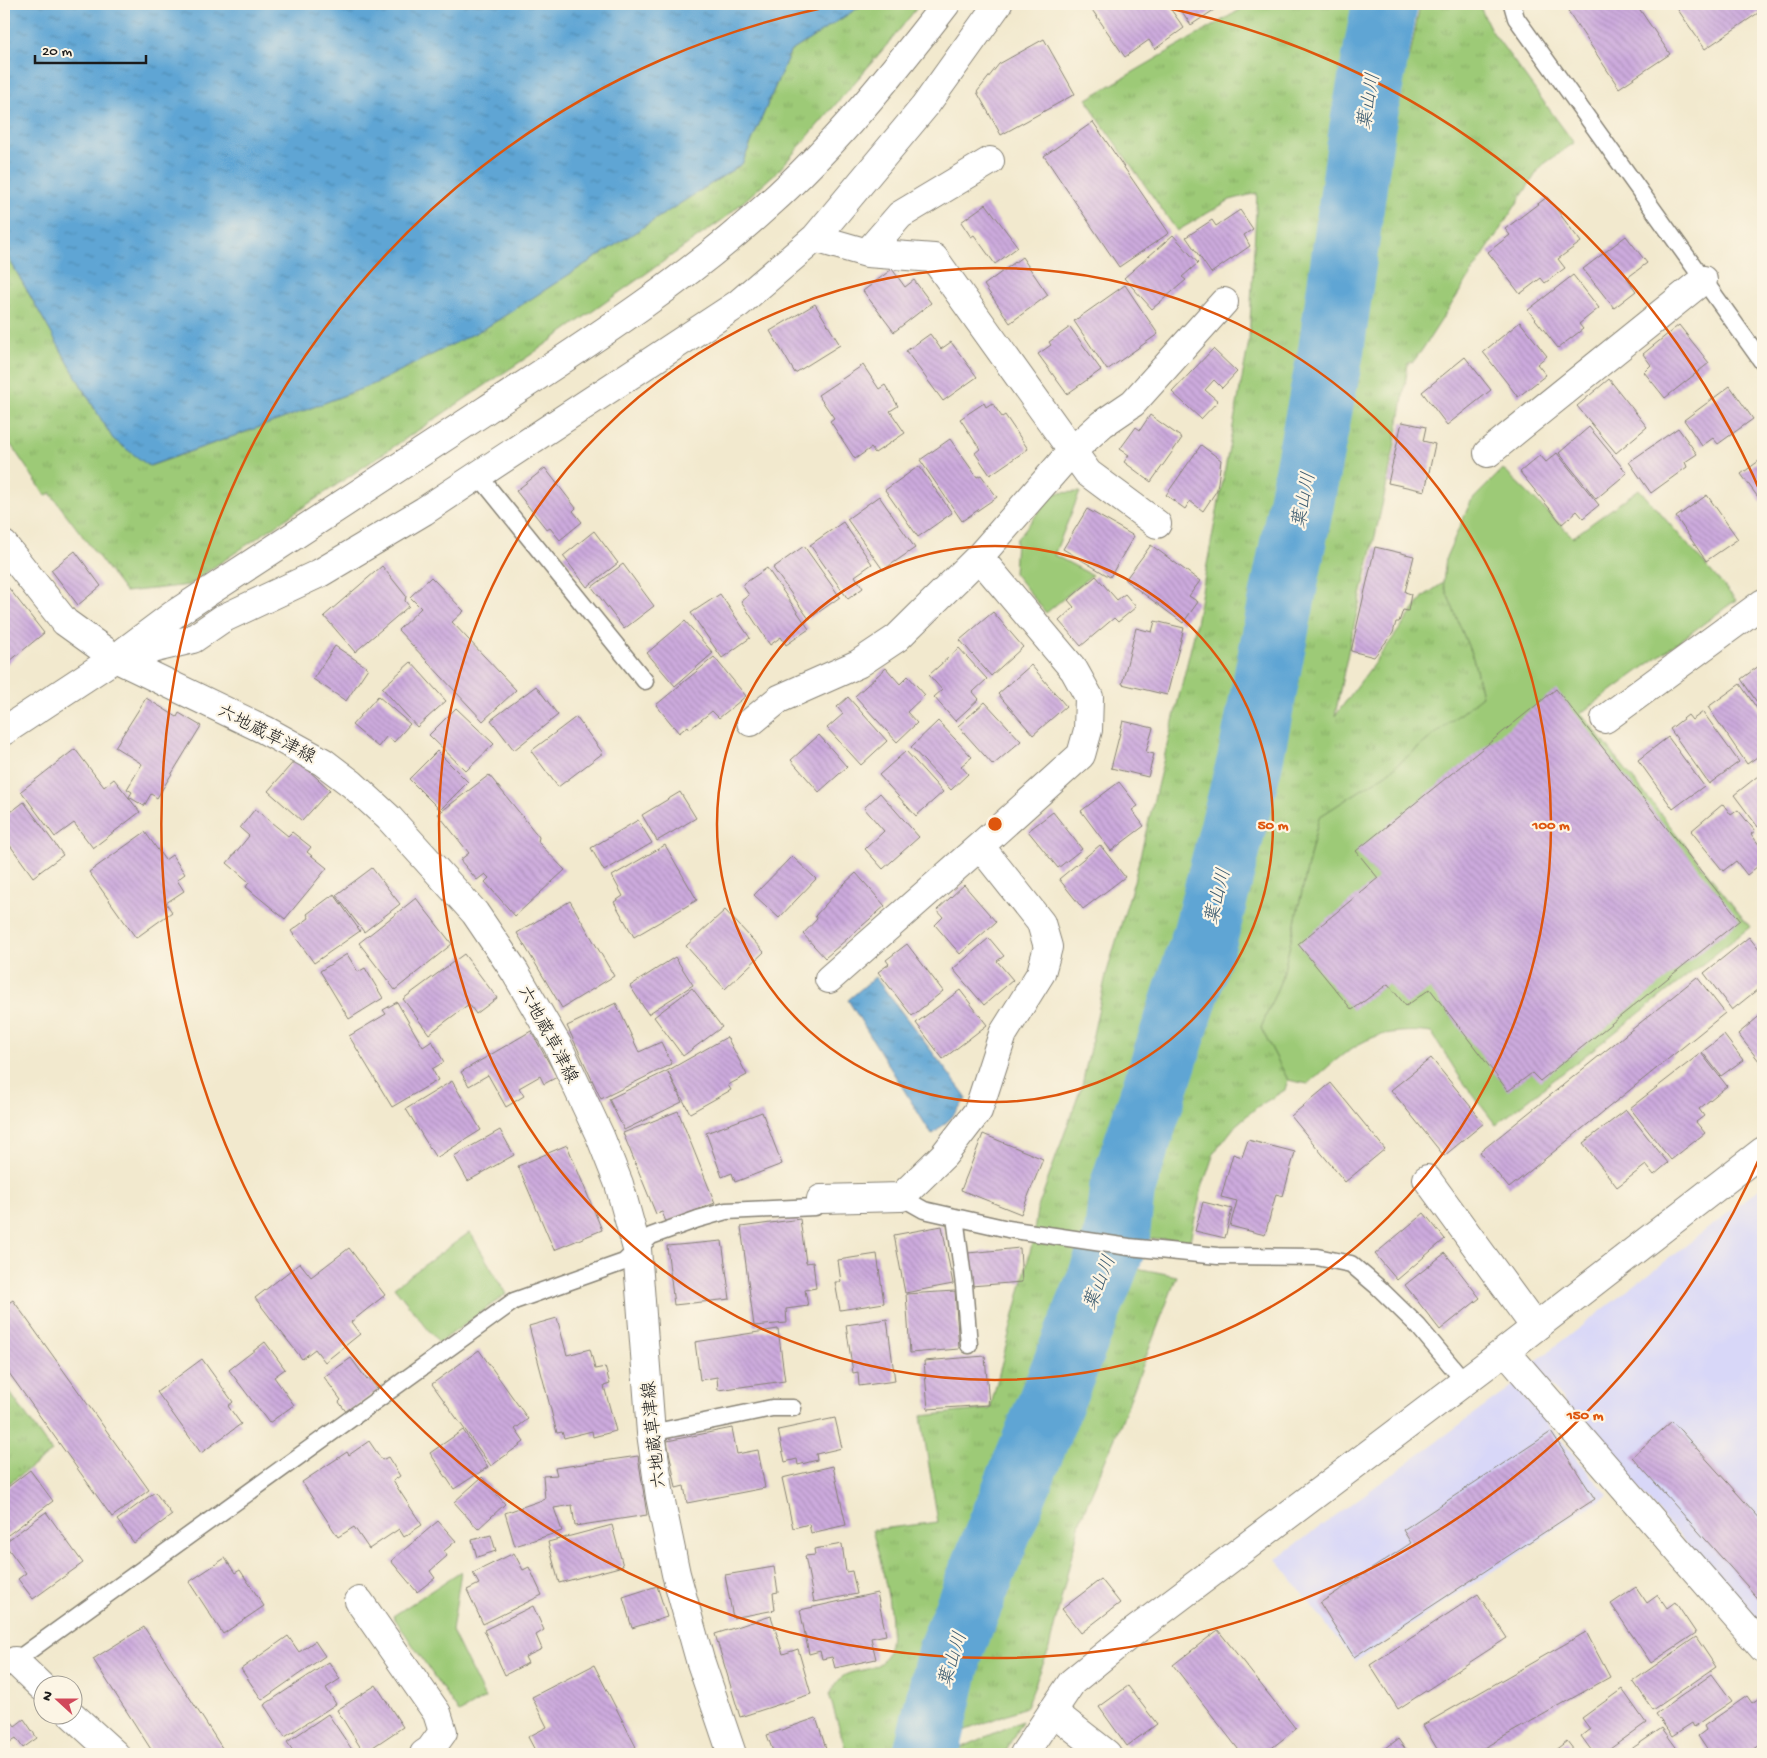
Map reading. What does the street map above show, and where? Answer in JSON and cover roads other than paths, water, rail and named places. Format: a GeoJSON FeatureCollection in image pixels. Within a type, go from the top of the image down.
{"type":"FeatureCollection","features":[{"type":"Feature","properties":{"kind":"street"},"geometry":{"type":"LineString","coordinates":[[4,731],[115,658],[172,615],[592,341],[702,260],[767,206],[826,149],[892,74],[946,4]]}},
{"type":"Feature","properties":{"kind":"street"},"geometry":{"type":"LineString","coordinates":[[115,658],[193,639],[222,619],[320,573],[479,476],[738,304],[815,238],[925,106],[998,4]]}},
{"type":"Feature","properties":{"kind":"street"},"geometry":{"type":"LineString","coordinates":[[867,253],[900,215],[990,161]]}},
{"type":"Feature","properties":{"kind":"street"},"geometry":{"type":"LineString","coordinates":[[815,238],[867,253],[934,258],[1088,473],[1157,524]]}},
{"type":"Feature","properties":{"kind":"street"},"geometry":{"type":"LineString","coordinates":[[1488,452],[1702,280]]}},
{"type":"Feature","properties":{"kind":"street"},"geometry":{"type":"LineString","coordinates":[[751,722],[780,699],[858,664],[898,638],[979,557],[1072,451],[1102,424],[1133,403],[1224,302]]}},
{"type":"Feature","properties":{"kind":"street","name":"六地蔵草津線"},"geometry":{"type":"LineString","coordinates":[[4,545],[65,622],[115,658],[265,730],[323,762],[352,784],[390,818],[475,913],[516,972],[558,1046],[600,1136],[618,1184],[636,1249],[651,1433],[660,1497],[676,1574],[700,1660],[732,1754]]}},
{"type":"Feature","properties":{"kind":"street"},"geometry":{"type":"LineString","coordinates":[[829,979],[1081,755],[1088,730],[1089,696],[1074,670],[979,557]]}},
{"type":"Feature","properties":{"kind":"street"},"geometry":{"type":"LineString","coordinates":[[1605,719],[1763,603]]}},
{"type":"Feature","properties":{"kind":"street"},"geometry":{"type":"LineString","coordinates":[[821,1199],[901,1197],[944,1154],[978,1111],[1003,1034],[1041,973],[1048,947],[1041,923],[980,846]]}},
{"type":"Feature","properties":{"kind":"street"},"geometry":{"type":"LineString","coordinates":[[1024,1754],[1072,1682],[1132,1633],[1505,1351],[1763,1151]]}},
{"type":"Feature","properties":{"kind":"street"},"geometry":{"type":"LineString","coordinates":[[1427,1179],[1535,1327]]}},
{"type":"Feature","properties":{"kind":"street"},"geometry":{"type":"LineString","coordinates":[[1505,1351],[1763,1648]]}},
{"type":"Feature","properties":{"kind":"street"},"geometry":{"type":"LineString","coordinates":[[359,1601],[437,1713],[443,1732],[430,1750],[424,1754]]}},
{"type":"Feature","properties":{"kind":"street"},"geometry":{"type":"LineString","coordinates":[[9,1665],[32,1680]]}},
{"type":"Feature","properties":{"kind":"street"},"geometry":{"type":"LineString","coordinates":[[1052,1710],[1107,1754]]}},
{"type":"Feature","properties":{"kind":"street"},"geometry":{"type":"LineString","coordinates":[[82,1724],[115,1754]]}},
{"type":"Feature","properties":{"kind":"lane"},"geometry":{"type":"LineString","coordinates":[[1512,4],[1516,18],[1763,363]]}},
{"type":"Feature","properties":{"kind":"lane"},"geometry":{"type":"LineString","coordinates":[[479,476],[645,680]]}},
{"type":"Feature","properties":{"kind":"lane"},"geometry":{"type":"LineString","coordinates":[[901,1197],[924,1210],[1008,1229],[1087,1241],[1218,1256],[1317,1257],[1351,1264],[1418,1326],[1464,1381]]}},
{"type":"Feature","properties":{"kind":"lane"},"geometry":{"type":"LineString","coordinates":[[9,1665],[514,1301],[624,1262],[651,1236],[726,1211],[815,1207],[821,1199]]}},
{"type":"Feature","properties":{"kind":"lane"},"geometry":{"type":"LineString","coordinates":[[955,1217],[964,1285],[968,1345]]}},
{"type":"Feature","properties":{"kind":"lane"},"geometry":{"type":"LineString","coordinates":[[651,1433],[772,1408],[794,1408]]}},
{"type":"Feature","properties":{"kind":"water"},"geometry":{"type":"Polygon","coordinates":[[[4,4],[864,4],[790,52],[742,164],[487,327],[374,384],[149,466],[113,439],[4,250],[4,4]]]}},
{"type":"Feature","properties":{"kind":"water"},"geometry":{"type":"Polygon","coordinates":[[[875,977],[965,1095],[966,1099],[951,1118],[932,1135],[848,1000],[875,977]]]}},
{"type":"Feature","properties":{"kind":"waterway","name":"葉山川"},"geometry":{"type":"LineString","coordinates":[[926,1754],[950,1652],[1117,1235],[1122,1189],[1205,936],[1250,761],[1331,351],[1362,129],[1385,4]]}}]}
